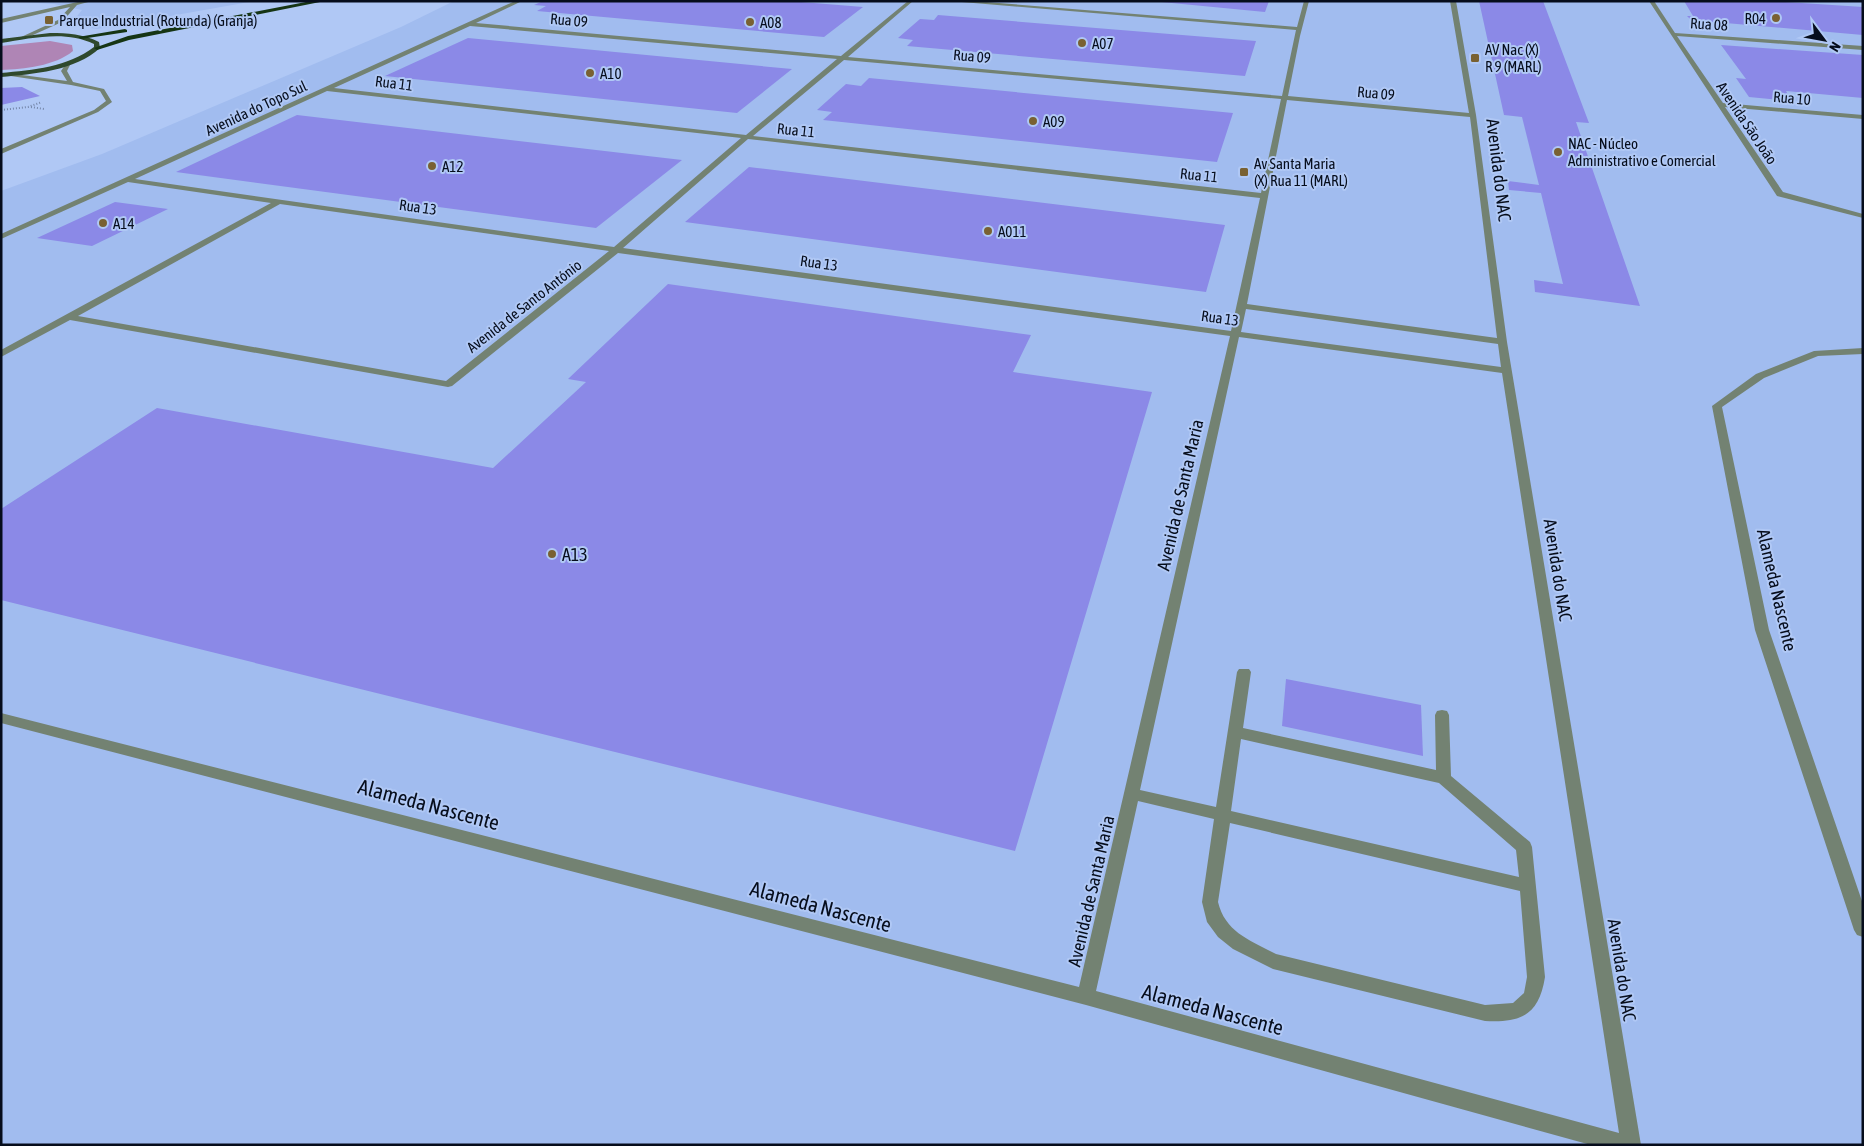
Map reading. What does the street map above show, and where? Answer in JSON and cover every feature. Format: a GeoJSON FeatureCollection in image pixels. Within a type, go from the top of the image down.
{"type":"FeatureCollection","features":[{"type":"Feature","properties":{"kind":"highway"},"geometry":{"type":"LineString","coordinates":[[81,37],[134,30],[292,1]]}},
{"type":"Feature","properties":{"kind":"highway"},"geometry":{"type":"LineString","coordinates":[[97,48],[138,36],[322,1]]}},
{"type":"Feature","properties":{"kind":"main road"},"geometry":{"type":"LineString","coordinates":[[1,41],[68,36],[81,37],[97,43],[97,48],[87,55],[68,63],[4,75]]}},
{"type":"Feature","properties":{"kind":"street"},"geometry":{"type":"LineString","coordinates":[[1,21],[90,1]]}},
{"type":"Feature","properties":{"kind":"street","name":"Avenida do Topo Sul"},"geometry":{"type":"LineString","coordinates":[[1,237],[520,1]]}},
{"type":"Feature","properties":{"kind":"street","name":"Avenida de Santo António"},"geometry":{"type":"LineString","coordinates":[[69,317],[448,384],[616,250],[746,138],[911,1]]}},
{"type":"Feature","properties":{"kind":"street"},"geometry":{"type":"LineString","coordinates":[[952,1],[1299,28]]}},
{"type":"Feature","properties":{"kind":"street","name":"Avenida de Santa Maria"},"geometry":{"type":"LineString","coordinates":[[1086,997],[1242,306],[1306,1]]}},
{"type":"Feature","properties":{"kind":"street","name":"Avenida do NAC"},"geometry":{"type":"LineString","coordinates":[[1453,1],[1473,115],[1502,342],[1629,1145]]}},
{"type":"Feature","properties":{"kind":"street","name":"Avenida São João"},"geometry":{"type":"LineString","coordinates":[[1651,1],[1780,194],[1859,216]]}},
{"type":"Feature","properties":{"kind":"street"},"geometry":{"type":"LineString","coordinates":[[22,38],[60,21],[75,5]]}},
{"type":"Feature","properties":{"kind":"street"},"geometry":{"type":"LineString","coordinates":[[60,21],[68,36]]}},
{"type":"Feature","properties":{"kind":"street","name":"Rua 09"},"geometry":{"type":"LineString","coordinates":[[469,24],[1473,115]]}},
{"type":"Feature","properties":{"kind":"street","name":"Rua 08"},"geometry":{"type":"LineString","coordinates":[[1672,34],[1863,48]]}},
{"type":"Feature","properties":{"kind":"street"},"geometry":{"type":"LineString","coordinates":[[68,63],[64,71],[70,82]]}},
{"type":"Feature","properties":{"kind":"street"},"geometry":{"type":"LineString","coordinates":[[1,152],[96,111],[110,101],[102,90],[70,82],[4,75]]}},
{"type":"Feature","properties":{"kind":"street","name":"Rua 11"},"geometry":{"type":"LineString","coordinates":[[326,89],[1264,196]]}},
{"type":"Feature","properties":{"kind":"street","name":"Rua 10"},"geometry":{"type":"LineString","coordinates":[[1720,105],[1863,116]]}},
{"type":"Feature","properties":{"kind":"street","name":"Rua 13"},"geometry":{"type":"LineString","coordinates":[[128,180],[616,250],[1507,371]]}},
{"type":"Feature","properties":{"kind":"street"},"geometry":{"type":"LineString","coordinates":[[1,354],[278,202]]}},
{"type":"Feature","properties":{"kind":"street"},"geometry":{"type":"LineString","coordinates":[[1242,306],[1502,342]]}},
{"type":"Feature","properties":{"kind":"street","name":"Alameda Nascente"},"geometry":{"type":"LineString","coordinates":[[1863,351],[1817,353],[1760,376],[1717,406],[1762,630],[1863,930]]}},
{"type":"Feature","properties":{"kind":"street"},"geometry":{"type":"LineString","coordinates":[[1235,732],[1444,778],[1524,847],[1536,978],[1535,992],[1530,1002],[1507,1015],[1485,1014],[1273,961],[1238,944],[1224,932],[1213,917],[1210,902],[1224,815],[1235,732],[1244,672]]}},
{"type":"Feature","properties":{"kind":"street"},"geometry":{"type":"LineString","coordinates":[[1442,715],[1444,778]]}},
{"type":"Feature","properties":{"kind":"street","name":"Alameda Nascente"},"geometry":{"type":"LineString","coordinates":[[1,718],[1086,997],[1629,1145]]}},
{"type":"Feature","properties":{"kind":"street"},"geometry":{"type":"LineString","coordinates":[[1132,794],[1528,886]]}},
{"type":"Feature","properties":{"kind":"shaded area"},"geometry":{"type":"Polygon","coordinates":[[[4,1],[255,1],[97,29],[70,25],[82,10],[54,4],[4,1]]]}},
{"type":"Feature","properties":{"kind":"shaded area"},"geometry":{"type":"Polygon","coordinates":[[[454,1],[1863,1],[1863,1145],[1,1145],[1,191],[102,154],[401,27],[454,1]]]}},
{"type":"Feature","properties":{"kind":"shaded area"},"geometry":{"type":"Polygon","coordinates":[[[50,41],[72,45],[73,51],[48,63],[29,68],[1,70],[1,46],[50,41]]]}},
{"type":"Feature","properties":{"kind":"building","name":"A08"},"geometry":{"type":"Polygon","coordinates":[[[543,1],[789,1],[863,7],[824,37],[537,11],[546,6],[534,5],[543,1]]]}},
{"type":"Feature","properties":{"kind":"building"},"geometry":{"type":"Polygon","coordinates":[[[1151,1],[1269,1],[1265,12],[1151,1]]]}},
{"type":"Feature","properties":{"kind":"building","name":"NAC - Núcleo Administrativo e Comercial"},"geometry":{"type":"Polygon","coordinates":[[[1479,1],[1543,1],[1589,123],[1576,122],[1640,306],[1535,292],[1534,280],[1563,284],[1541,193],[1509,190],[1508,181],[1539,185],[1522,117],[1504,115],[1479,1]]]}},
{"type":"Feature","properties":{"kind":"building","name":"R04"},"geometry":{"type":"Polygon","coordinates":[[[1684,1],[1770,1],[1863,7],[1863,35],[1691,20],[1687,16],[1693,16],[1684,1]]]}},
{"type":"Feature","properties":{"kind":"building","name":"A07"},"geometry":{"type":"Polygon","coordinates":[[[938,15],[1256,41],[1245,76],[907,46],[913,40],[898,38],[920,19],[934,20],[938,15]]]}},
{"type":"Feature","properties":{"kind":"building","name":"A10"},"geometry":{"type":"Polygon","coordinates":[[[468,38],[792,69],[737,113],[385,76],[468,38]]]}},
{"type":"Feature","properties":{"kind":"building"},"geometry":{"type":"Polygon","coordinates":[[[1721,45],[1863,55],[1863,98],[1786,91],[1792,101],[1749,97],[1736,78],[1746,79],[1721,45]]]}},
{"type":"Feature","properties":{"kind":"building","name":"A09"},"geometry":{"type":"Polygon","coordinates":[[[869,78],[1233,113],[1217,162],[823,120],[832,112],[817,110],[846,84],[861,86],[869,78]]]}},
{"type":"Feature","properties":{"kind":"building"},"geometry":{"type":"Polygon","coordinates":[[[22,87],[40,96],[1,105],[1,88],[22,87]]]}},
{"type":"Feature","properties":{"kind":"building","name":"A12"},"geometry":{"type":"Polygon","coordinates":[[[297,115],[682,160],[596,228],[176,172],[297,115]]]}},
{"type":"Feature","properties":{"kind":"building","name":"A011"},"geometry":{"type":"Polygon","coordinates":[[[749,167],[1225,225],[1206,292],[685,222],[749,167]]]}},
{"type":"Feature","properties":{"kind":"building","name":"A14"},"geometry":{"type":"Polygon","coordinates":[[[115,202],[168,209],[92,246],[37,238],[115,202]]]}},
{"type":"Feature","properties":{"kind":"building","name":"A13"},"geometry":{"type":"Polygon","coordinates":[[[668,284],[1031,335],[1013,372],[1152,392],[1015,851],[1,600],[1,509],[157,408],[493,468],[586,382],[568,379],[668,284]]]}},
{"type":"Feature","properties":{"kind":"building"},"geometry":{"type":"Polygon","coordinates":[[[1286,679],[1421,705],[1423,756],[1282,726],[1286,679]]]}},
{"type":"Feature","properties":{"kind":"place","name":"R04"},"geometry":{"type":"Point","coordinates":[1776,18]}},
{"type":"Feature","properties":{"kind":"place","name":"Parque Industrial (Rotunda) (Granja)"},"geometry":{"type":"Point","coordinates":[49,20]}},
{"type":"Feature","properties":{"kind":"place","name":"A08"},"geometry":{"type":"Point","coordinates":[750,22]}},
{"type":"Feature","properties":{"kind":"place","name":"A07"},"geometry":{"type":"Point","coordinates":[1082,43]}},
{"type":"Feature","properties":{"kind":"place","name":"AV Nac (X) R 9 (MARL)"},"geometry":{"type":"Point","coordinates":[1475,58]}},
{"type":"Feature","properties":{"kind":"place","name":"A10"},"geometry":{"type":"Point","coordinates":[590,73]}},
{"type":"Feature","properties":{"kind":"place","name":"A09"},"geometry":{"type":"Point","coordinates":[1033,121]}},
{"type":"Feature","properties":{"kind":"place","name":"NAC - Núcleo Administrativo e Comercial"},"geometry":{"type":"Point","coordinates":[1558,152]}},
{"type":"Feature","properties":{"kind":"place","name":"A12"},"geometry":{"type":"Point","coordinates":[432,166]}},
{"type":"Feature","properties":{"kind":"place","name":"Av Santa Maria (X) Rua 11 (MARL)"},"geometry":{"type":"Point","coordinates":[1244,172]}},
{"type":"Feature","properties":{"kind":"place","name":"A14"},"geometry":{"type":"Point","coordinates":[103,223]}},
{"type":"Feature","properties":{"kind":"place","name":"A011"},"geometry":{"type":"Point","coordinates":[988,231]}},
{"type":"Feature","properties":{"kind":"place","name":"A13"},"geometry":{"type":"Point","coordinates":[552,554]}}]}
